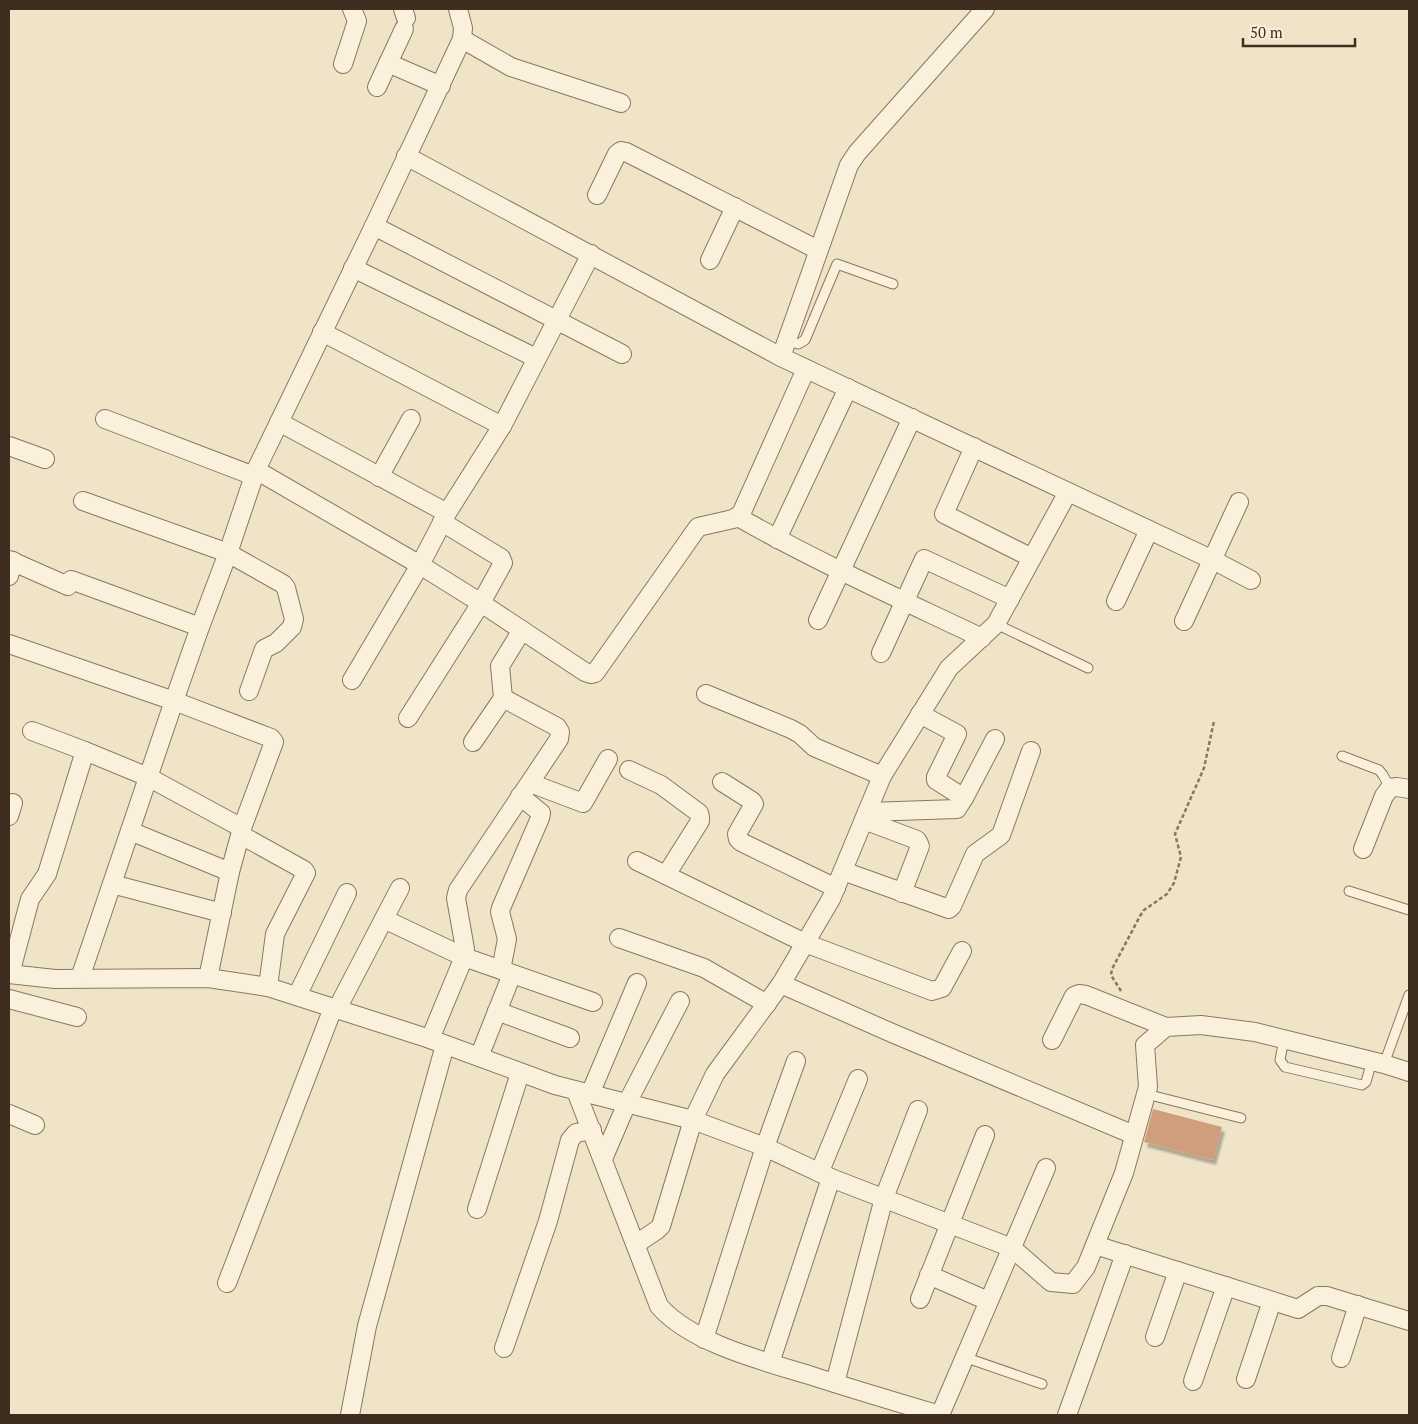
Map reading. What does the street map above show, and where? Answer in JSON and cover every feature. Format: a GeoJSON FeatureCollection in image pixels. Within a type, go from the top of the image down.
{"type":"FeatureCollection","features":[{"type":"Feature","properties":{"kind":"street"},"geometry":{"type":"LineString","coordinates":[[343,64],[357,22],[352,9]]}},
{"type":"Feature","properties":{"kind":"street"},"geometry":{"type":"LineString","coordinates":[[80,978],[174,701],[255,473],[462,39],[463,28],[458,9]]}},
{"type":"Feature","properties":{"kind":"street"},"geometry":{"type":"LineString","coordinates":[[784,349],[844,176],[853,159],[977,11]]}},
{"type":"Feature","properties":{"kind":"street"},"geometry":{"type":"LineString","coordinates":[[377,87],[404,19]]}},
{"type":"Feature","properties":{"kind":"street"},"geometry":{"type":"LineString","coordinates":[[462,39],[511,67],[621,103]]}},
{"type":"Feature","properties":{"kind":"street"},"geometry":{"type":"LineString","coordinates":[[388,63],[441,86]]}},
{"type":"Feature","properties":{"kind":"street"},"geometry":{"type":"LineString","coordinates":[[596,195],[617,154],[621,151],[626,152],[818,250]]}},
{"type":"Feature","properties":{"kind":"street"},"geometry":{"type":"LineString","coordinates":[[406,156],[591,254],[784,349],[806,369],[1213,560],[1251,580]]}},
{"type":"Feature","properties":{"kind":"street"},"geometry":{"type":"LineString","coordinates":[[710,260],[735,208]]}},
{"type":"Feature","properties":{"kind":"street"},"geometry":{"type":"LineString","coordinates":[[374,226],[622,354]]}},
{"type":"Feature","properties":{"kind":"street"},"geometry":{"type":"LineString","coordinates":[[352,680],[420,565],[444,518],[502,426],[591,254]]}},
{"type":"Feature","properties":{"kind":"street"},"geometry":{"type":"LineString","coordinates":[[354,268],[536,358]]}},
{"type":"Feature","properties":{"kind":"street"},"geometry":{"type":"LineString","coordinates":[[322,332],[502,426]]}},
{"type":"Feature","properties":{"kind":"street"},"geometry":{"type":"LineString","coordinates":[[105,419],[255,473],[420,565],[585,672],[591,674],[595,673],[694,531],[698,527],[738,517],[741,514],[806,369]]}},
{"type":"Feature","properties":{"kind":"street"},"geometry":{"type":"LineString","coordinates":[[777,539],[848,388]]}},
{"type":"Feature","properties":{"kind":"street"},"geometry":{"type":"LineString","coordinates":[[818,620],[912,418]]}},
{"type":"Feature","properties":{"kind":"street"},"geometry":{"type":"LineString","coordinates":[[379,477],[411,419]]}},
{"type":"Feature","properties":{"kind":"street"},"geometry":{"type":"LineString","coordinates":[[279,422],[379,477],[444,518],[503,560],[481,603],[408,718]]}},
{"type":"Feature","properties":{"kind":"street"},"geometry":{"type":"LineString","coordinates":[[9,446],[45,459]]}},
{"type":"Feature","properties":{"kind":"street"},"geometry":{"type":"LineString","coordinates":[[974,447],[944,514],[1032,558]]}},
{"type":"Feature","properties":{"kind":"street"},"geometry":{"type":"LineString","coordinates":[[636,1244],[661,1226],[693,1120],[719,1068],[782,984],[831,899],[882,776],[953,663],[996,624],[1068,492]]}},
{"type":"Feature","properties":{"kind":"street"},"geometry":{"type":"LineString","coordinates":[[84,501],[228,553],[284,584],[294,619],[292,627],[276,643],[264,649],[249,691]]}},
{"type":"Feature","properties":{"kind":"street"},"geometry":{"type":"LineString","coordinates":[[1184,621],[1240,502]]}},
{"type":"Feature","properties":{"kind":"street"},"geometry":{"type":"LineString","coordinates":[[738,517],[841,571],[982,638]]}},
{"type":"Feature","properties":{"kind":"street"},"geometry":{"type":"LineString","coordinates":[[1116,601],[1149,530]]}},
{"type":"Feature","properties":{"kind":"street"},"geometry":{"type":"LineString","coordinates":[[881,653],[924,559],[1010,600]]}},
{"type":"Feature","properties":{"kind":"street"},"geometry":{"type":"LineString","coordinates":[[10,566],[69,583],[200,627]]}},
{"type":"Feature","properties":{"kind":"street"},"geometry":{"type":"LineString","coordinates":[[473,742],[504,698],[500,666],[522,630]]}},
{"type":"Feature","properties":{"kind":"street"},"geometry":{"type":"LineString","coordinates":[[9,644],[174,701],[271,738],[274,742],[230,872],[208,978]]}},
{"type":"Feature","properties":{"kind":"street"},"geometry":{"type":"LineString","coordinates":[[706,694],[791,729],[800,734],[814,747],[882,776]]}},
{"type":"Feature","properties":{"kind":"street"},"geometry":{"type":"LineString","coordinates":[[350,1415],[367,1326],[438,1042],[464,957],[465,949],[456,898],[458,890],[559,739],[560,732],[557,727],[504,698]]}},
{"type":"Feature","properties":{"kind":"street"},"geometry":{"type":"LineString","coordinates":[[920,714],[957,734],[936,780],[964,798]]}},
{"type":"Feature","properties":{"kind":"street"},"geometry":{"type":"LineString","coordinates":[[32,731],[148,777],[304,870],[306,873],[275,934],[268,987]]}},
{"type":"Feature","properties":{"kind":"street"},"geometry":{"type":"LineString","coordinates":[[865,816],[957,809],[995,739]]}},
{"type":"Feature","properties":{"kind":"street"},"geometry":{"type":"LineString","coordinates":[[85,751],[47,874],[30,899],[9,974],[56,979],[208,978],[268,987],[438,1042],[555,1085],[693,1120],[765,1146],[826,1175],[1012,1248],[1051,1282],[1073,1284],[1086,1267],[1124,1173],[1148,1087],[1145,1045],[1166,1026]]}},
{"type":"Feature","properties":{"kind":"street"},"geometry":{"type":"LineString","coordinates":[[843,871],[949,909],[975,854],[1001,835],[1031,751]]}},
{"type":"Feature","properties":{"kind":"street"},"geometry":{"type":"LineString","coordinates":[[525,789],[583,804],[608,759]]}},
{"type":"Feature","properties":{"kind":"street"},"geometry":{"type":"LineString","coordinates":[[629,770],[662,785],[699,813],[700,821],[666,875]]}},
{"type":"Feature","properties":{"kind":"street"},"geometry":{"type":"LineString","coordinates":[[722,782],[754,804],[737,834],[741,842],[836,888]]}},
{"type":"Feature","properties":{"kind":"street"},"geometry":{"type":"LineString","coordinates":[[1363,849],[1384,796],[1390,788],[1409,789]]}},
{"type":"Feature","properties":{"kind":"street"},"geometry":{"type":"LineString","coordinates":[[479,1057],[497,1011],[507,972],[508,939],[500,912],[501,908],[541,813],[525,789]]}},
{"type":"Feature","properties":{"kind":"street"},"geometry":{"type":"LineString","coordinates":[[865,816],[920,842],[902,893]]}},
{"type":"Feature","properties":{"kind":"street"},"geometry":{"type":"LineString","coordinates":[[130,831],[230,872]]}},
{"type":"Feature","properties":{"kind":"street"},"geometry":{"type":"LineString","coordinates":[[637,860],[805,943],[932,991],[942,988],[962,951]]}},
{"type":"Feature","properties":{"kind":"street"},"geometry":{"type":"LineString","coordinates":[[112,884],[222,913]]}},
{"type":"Feature","properties":{"kind":"street"},"geometry":{"type":"LineString","coordinates":[[227,1283],[335,1009],[400,888]]}},
{"type":"Feature","properties":{"kind":"street"},"geometry":{"type":"LineString","coordinates":[[297,996],[348,893]]}},
{"type":"Feature","properties":{"kind":"street"},"geometry":{"type":"LineString","coordinates":[[384,919],[464,957],[593,1002]]}},
{"type":"Feature","properties":{"kind":"street"},"geometry":{"type":"LineString","coordinates":[[619,938],[704,968],[767,1004]]}},
{"type":"Feature","properties":{"kind":"street"},"geometry":{"type":"LineString","coordinates":[[638,983],[583,1092],[592,1130],[659,1306],[671,1318],[704,1339],[834,1384],[940,1415],[1046,1168]]}},
{"type":"Feature","properties":{"kind":"street"},"geometry":{"type":"LineString","coordinates":[[782,984],[892,1033],[1134,1135]]}},
{"type":"Feature","properties":{"kind":"street"},"geometry":{"type":"LineString","coordinates":[[1052,1040],[1074,996],[1078,994],[1086,995],[1166,1026],[1201,1025],[1254,1032],[1409,1072]]}},
{"type":"Feature","properties":{"kind":"street"},"geometry":{"type":"LineString","coordinates":[[9,999],[77,1017]]}},
{"type":"Feature","properties":{"kind":"street"},"geometry":{"type":"LineString","coordinates":[[603,1159],[627,1104],[680,1000]]}},
{"type":"Feature","properties":{"kind":"street"},"geometry":{"type":"LineString","coordinates":[[497,1011],[570,1038]]}},
{"type":"Feature","properties":{"kind":"street"},"geometry":{"type":"LineString","coordinates":[[704,1339],[765,1146],[796,1061]]}},
{"type":"Feature","properties":{"kind":"street"},"geometry":{"type":"LineString","coordinates":[[477,1209],[520,1072]]}},
{"type":"Feature","properties":{"kind":"street"},"geometry":{"type":"LineString","coordinates":[[770,1363],[826,1175],[858,1078]]}},
{"type":"Feature","properties":{"kind":"street"},"geometry":{"type":"LineString","coordinates":[[834,1384],[884,1198],[918,1110]]}},
{"type":"Feature","properties":{"kind":"street"},"geometry":{"type":"LineString","coordinates":[[9,1114],[36,1125]]}},
{"type":"Feature","properties":{"kind":"street"},"geometry":{"type":"LineString","coordinates":[[504,1348],[548,1221],[570,1140],[576,1133],[592,1130]]}},
{"type":"Feature","properties":{"kind":"street"},"geometry":{"type":"LineString","coordinates":[[920,1298],[985,1134]]}},
{"type":"Feature","properties":{"kind":"street"},"geometry":{"type":"LineString","coordinates":[[1095,1245],[1298,1308],[1322,1295],[1409,1321]]}},
{"type":"Feature","properties":{"kind":"street"},"geometry":{"type":"LineString","coordinates":[[1067,1415],[1125,1254]]}},
{"type":"Feature","properties":{"kind":"street"},"geometry":{"type":"LineString","coordinates":[[1155,1337],[1178,1271]]}},
{"type":"Feature","properties":{"kind":"street"},"geometry":{"type":"LineString","coordinates":[[929,1275],[988,1301]]}},
{"type":"Feature","properties":{"kind":"street"},"geometry":{"type":"LineString","coordinates":[[1193,1381],[1226,1286]]}},
{"type":"Feature","properties":{"kind":"street"},"geometry":{"type":"LineString","coordinates":[[1246,1379],[1272,1301]]}},
{"type":"Feature","properties":{"kind":"street"},"geometry":{"type":"LineString","coordinates":[[1341,1358],[1358,1305]]}},
{"type":"Feature","properties":{"kind":"lane"},"geometry":{"type":"LineString","coordinates":[[784,349],[804,340],[837,264],[893,284]]}},
{"type":"Feature","properties":{"kind":"lane"},"geometry":{"type":"LineString","coordinates":[[996,624],[1088,668]]}},
{"type":"Feature","properties":{"kind":"lane"},"geometry":{"type":"LineString","coordinates":[[1342,756],[1379,770],[1390,788]]}},
{"type":"Feature","properties":{"kind":"lane"},"geometry":{"type":"LineString","coordinates":[[1349,891],[1409,910]]}},
{"type":"Feature","properties":{"kind":"lane"},"geometry":{"type":"LineString","coordinates":[[1284,1039],[1280,1060],[1285,1067],[1362,1085],[1378,1063],[1409,995]]}},
{"type":"Feature","properties":{"kind":"lane"},"geometry":{"type":"LineString","coordinates":[[1146,1094],[1241,1118]]}},
{"type":"Feature","properties":{"kind":"lane"},"geometry":{"type":"LineString","coordinates":[[964,1358],[1042,1384]]}},
{"type":"Feature","properties":{"kind":"path"},"geometry":{"type":"LineString","coordinates":[[1124,995],[1111,975],[1112,969],[1144,910],[1167,894],[1174,883],[1181,857],[1175,834],[1204,768],[1214,721]]}},
{"type":"Feature","properties":{"kind":"building"},"geometry":{"type":"Polygon","coordinates":[[[1153,1109],[1222,1127],[1213,1160],[1144,1142],[1153,1109]]]}}]}
